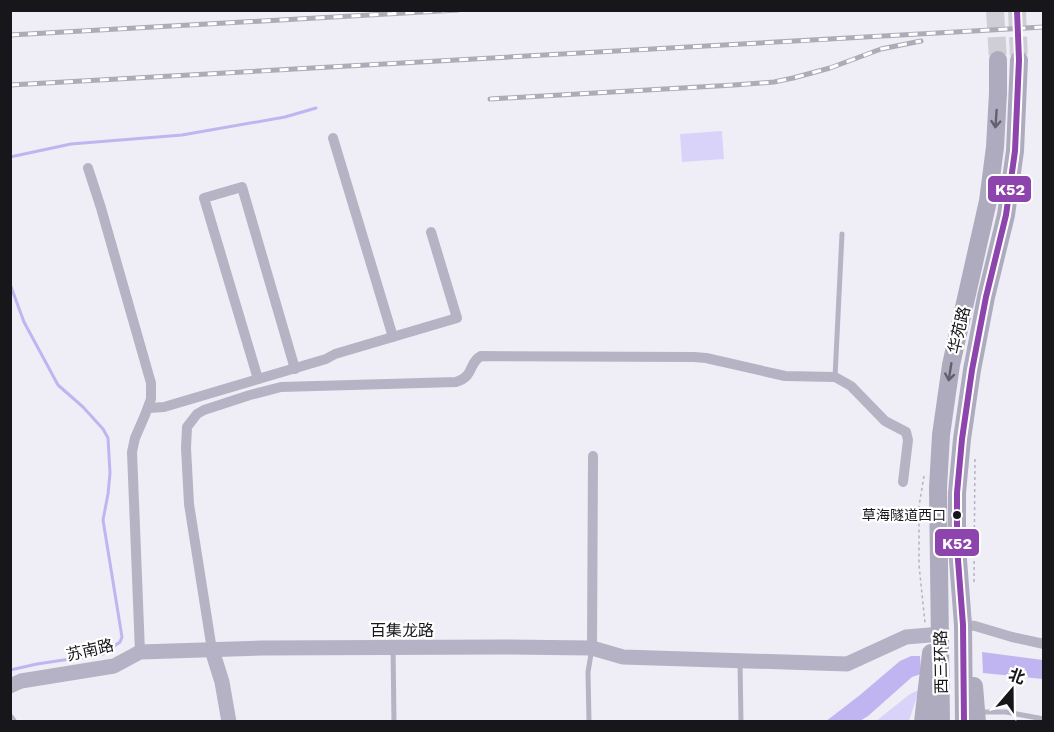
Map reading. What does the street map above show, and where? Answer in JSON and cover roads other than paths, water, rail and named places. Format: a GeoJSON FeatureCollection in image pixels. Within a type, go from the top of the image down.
{"type":"FeatureCollection","features":[{"type":"Feature","properties":{"kind":"main road","name":"华苑路"},"geometry":{"type":"LineString","coordinates":[[938,634],[941,602],[938,488],[941,435],[951,365],[988,201],[995,147],[998,60]]}},
{"type":"Feature","properties":{"kind":"main road","name":"华苑路"},"geometry":{"type":"LineString","coordinates":[[972,718],[971,659],[963,625],[957,548],[957,493],[972,370],[986,297],[1006,215],[1015,151],[1019,60]]}},
{"type":"Feature","properties":{"kind":"main road"},"geometry":{"type":"LineString","coordinates":[[923,722],[930,659],[938,634]]}},
{"type":"Feature","properties":{"kind":"main road","name":"西三环路"},"geometry":{"type":"LineString","coordinates":[[938,634],[941,722]]}},
{"type":"Feature","properties":{"kind":"street"},"geometry":{"type":"LineString","coordinates":[[333,138],[393,337]]}},
{"type":"Feature","properties":{"kind":"street"},"geometry":{"type":"LineString","coordinates":[[88,168],[151,383],[148,408],[135,438],[132,452],[140,652]]}},
{"type":"Feature","properties":{"kind":"street"},"geometry":{"type":"LineString","coordinates":[[258,380],[204,198],[242,187],[295,369]]}},
{"type":"Feature","properties":{"kind":"street"},"geometry":{"type":"LineString","coordinates":[[148,408],[164,407],[258,380],[326,359],[335,354],[457,318],[431,232]]}},
{"type":"Feature","properties":{"kind":"street"},"geometry":{"type":"LineString","coordinates":[[219,722],[213,684],[212,650],[189,504],[186,448],[187,427],[197,414],[204,410],[281,387],[456,382],[467,377],[477,357],[481,356],[706,358],[785,376],[835,378],[851,386],[885,421],[906,432],[908,440],[903,482]]}},
{"type":"Feature","properties":{"kind":"street"},"geometry":{"type":"LineString","coordinates":[[592,648],[593,456]]}},
{"type":"Feature","properties":{"kind":"street"},"geometry":{"type":"LineString","coordinates":[[963,625],[1044,644]]}},
{"type":"Feature","properties":{"kind":"street","name":"百集龙路"},"geometry":{"type":"LineString","coordinates":[[212,650],[592,648],[623,657],[847,664],[906,637],[938,634]]}},
{"type":"Feature","properties":{"kind":"street"},"geometry":{"type":"LineString","coordinates":[[212,650],[222,682],[229,722]]}},
{"type":"Feature","properties":{"kind":"street","name":"苏南路"},"geometry":{"type":"LineString","coordinates":[[10,686],[21,681],[114,666],[140,652],[212,650]]}},
{"type":"Feature","properties":{"kind":"lane"},"geometry":{"type":"LineString","coordinates":[[835,378],[842,234]]}},
{"type":"Feature","properties":{"kind":"lane"},"geometry":{"type":"LineString","coordinates":[[393,648],[394,722]]}},
{"type":"Feature","properties":{"kind":"lane"},"geometry":{"type":"LineString","coordinates":[[589,722],[588,672],[592,648]]}},
{"type":"Feature","properties":{"kind":"lane"},"geometry":{"type":"LineString","coordinates":[[740,660],[741,722]]}},
{"type":"Feature","properties":{"kind":"lane"},"geometry":{"type":"LineString","coordinates":[[972,718],[1006,711],[1044,719]]}},
{"type":"Feature","properties":{"kind":"waterway"},"geometry":{"type":"LineString","coordinates":[[10,157],[71,144],[182,135],[285,117],[316,108]]}},
{"type":"Feature","properties":{"kind":"waterway"},"geometry":{"type":"LineString","coordinates":[[10,284],[24,322],[58,385],[83,407],[108,438],[110,473],[103,520],[122,637],[120,642],[103,654],[10,670]]}},
{"type":"Feature","properties":{"kind":"tunnel"},"geometry":{"type":"LineString","coordinates":[[995,10],[998,60]]}},
{"type":"Feature","properties":{"kind":"tunnel"},"geometry":{"type":"LineString","coordinates":[[1017,10],[1019,60]]}},
{"type":"Feature","properties":{"kind":"railway"},"geometry":{"type":"LineString","coordinates":[[10,35],[458,10]]}},
{"type":"Feature","properties":{"kind":"railway"},"geometry":{"type":"LineString","coordinates":[[10,85],[1044,27]]}},
{"type":"Feature","properties":{"kind":"railway"},"geometry":{"type":"LineString","coordinates":[[490,99],[774,82],[830,68],[881,49],[921,41]]}},
{"type":"Feature","properties":{"kind":"place","name":"草海隧道西口"},"geometry":{"type":"Point","coordinates":[957,515]}}]}
